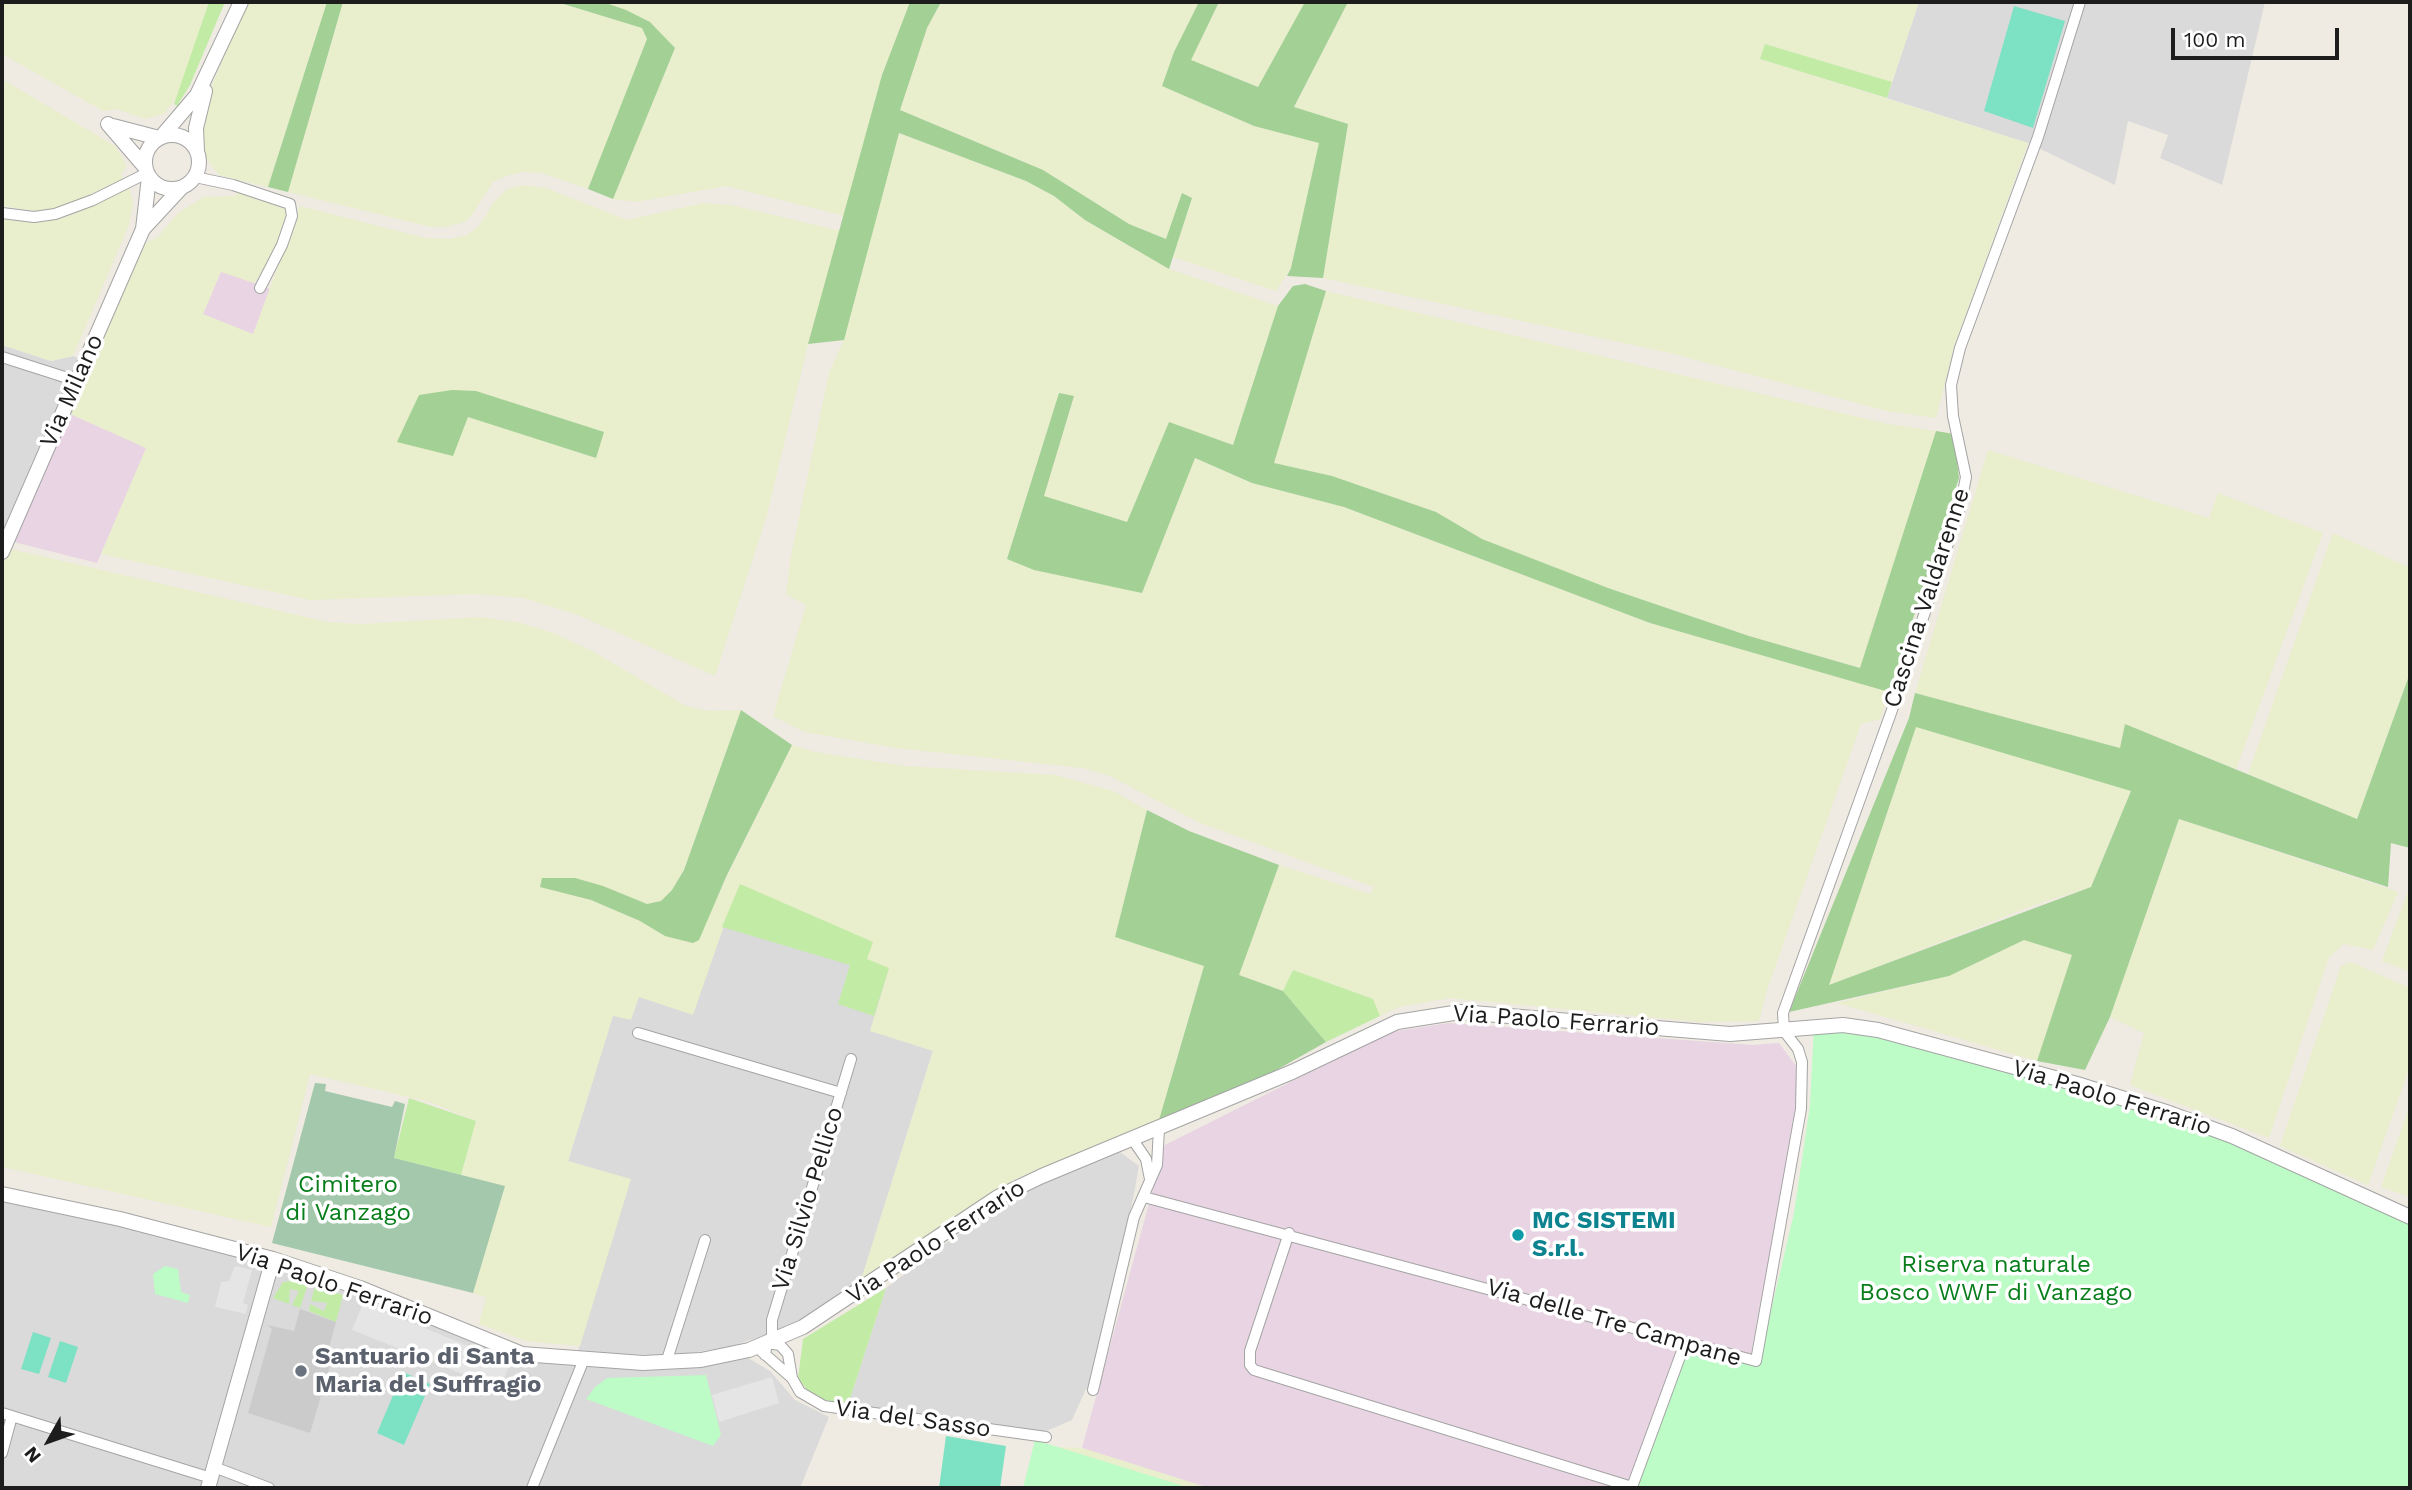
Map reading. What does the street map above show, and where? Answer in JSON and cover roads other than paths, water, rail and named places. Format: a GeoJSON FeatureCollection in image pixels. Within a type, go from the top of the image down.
{"type":"FeatureCollection","features":[{"type":"Feature","properties":{"kind":"street"},"geometry":{"type":"LineString","coordinates":[[147,172],[146,151],[197,95],[241,2]]}},
{"type":"Feature","properties":{"kind":"street","name":"Cascina Valdarenne"},"geometry":{"type":"LineString","coordinates":[[1784,1031],[1783,1013],[1892,710],[1960,508],[1966,477],[1953,416],[1951,385],[1960,348],[2038,137],[2080,2]]}},
{"type":"Feature","properties":{"kind":"street"},"geometry":{"type":"LineString","coordinates":[[197,151],[185,138],[160,137],[108,124],[163,188],[181,188],[195,177],[199,160],[197,151],[200,107],[215,60]]}},
{"type":"Feature","properties":{"kind":"street"},"geometry":{"type":"LineString","coordinates":[[2,213],[34,217],[55,214],[93,200],[147,172]]}},
{"type":"Feature","properties":{"kind":"street","name":"Via Milano"},"geometry":{"type":"LineString","coordinates":[[143,229],[147,172]]}},
{"type":"Feature","properties":{"kind":"street"},"geometry":{"type":"LineString","coordinates":[[195,177],[233,185],[290,204],[292,216],[282,246],[260,288]]}},
{"type":"Feature","properties":{"kind":"street","name":"Via Milano"},"geometry":{"type":"LineString","coordinates":[[2,552],[143,229],[181,188]]}},
{"type":"Feature","properties":{"kind":"street"},"geometry":{"type":"LineString","coordinates":[[2,356],[77,381]]}},
{"type":"Feature","properties":{"kind":"street","name":"Via Paolo Ferrario"},"geometry":{"type":"LineString","coordinates":[[2,1194],[120,1219],[273,1259],[360,1288],[510,1350],[535,1356],[666,1363],[711,1359],[766,1346],[803,1327],[998,1197],[1159,1129],[1397,1022],[1438,1013],[1461,1012],[1730,1034],[1843,1025],[1878,1030],[2077,1084],[2232,1136],[2410,1217]]}},
{"type":"Feature","properties":{"kind":"street","name":"Via delle Tre Campane"},"geometry":{"type":"LineString","coordinates":[[1144,1197],[1289,1233],[1754,1362],[1801,1109],[1802,1062],[1798,1049],[1784,1031]]}},
{"type":"Feature","properties":{"kind":"street"},"geometry":{"type":"LineString","coordinates":[[638,1032],[841,1093]]}},
{"type":"Feature","properties":{"kind":"street","name":"Via Silvio Pellico"},"geometry":{"type":"LineString","coordinates":[[766,1346],[851,1059]]}},
{"type":"Feature","properties":{"kind":"street"},"geometry":{"type":"LineString","coordinates":[[1093,1390],[1134,1217],[1159,1155],[1159,1129]]}},
{"type":"Feature","properties":{"kind":"street"},"geometry":{"type":"LineString","coordinates":[[1133,1140],[1146,1158],[1150,1179]]}},
{"type":"Feature","properties":{"kind":"street"},"geometry":{"type":"LineString","coordinates":[[1289,1233],[1250,1351],[1250,1365],[1254,1370],[1632,1487],[1685,1343]]}},
{"type":"Feature","properties":{"kind":"street"},"geometry":{"type":"LineString","coordinates":[[666,1363],[705,1240]]}},
{"type":"Feature","properties":{"kind":"street"},"geometry":{"type":"LineString","coordinates":[[211,1478],[273,1259]]}},
{"type":"Feature","properties":{"kind":"street"},"geometry":{"type":"LineString","coordinates":[[792,1378],[788,1354],[792,1340],[803,1327]]}},
{"type":"Feature","properties":{"kind":"street"},"geometry":{"type":"LineString","coordinates":[[766,1346],[780,1345],[788,1354]]}},
{"type":"Feature","properties":{"kind":"street","name":"Via del Sasso"},"geometry":{"type":"LineString","coordinates":[[766,1346],[807,1398],[834,1409],[1046,1437]]}},
{"type":"Feature","properties":{"kind":"street"},"geometry":{"type":"LineString","coordinates":[[532,1488],[584,1359]]}},
{"type":"Feature","properties":{"kind":"street"},"geometry":{"type":"LineString","coordinates":[[2,1453],[7,1415],[211,1478],[269,1488]]}},
{"type":"Feature","properties":{"kind":"place","name":"MC SISTEMI S.r.l."},"geometry":{"type":"Point","coordinates":[1518,1235]}},
{"type":"Feature","properties":{"kind":"place","name":"Santuario di Santa Maria del Suffragio"},"geometry":{"type":"Point","coordinates":[301,1371]}},
{"type":"Feature","properties":{"kind":"park label","name":"Cimitero di Vanzago"},"geometry":{"type":"Point","coordinates":[348,1199]}},
{"type":"Feature","properties":{"kind":"park label","name":"Riserva naturale Bosco WWF di Vanzago"},"geometry":{"type":"Point","coordinates":[1996,1279]}}]}
